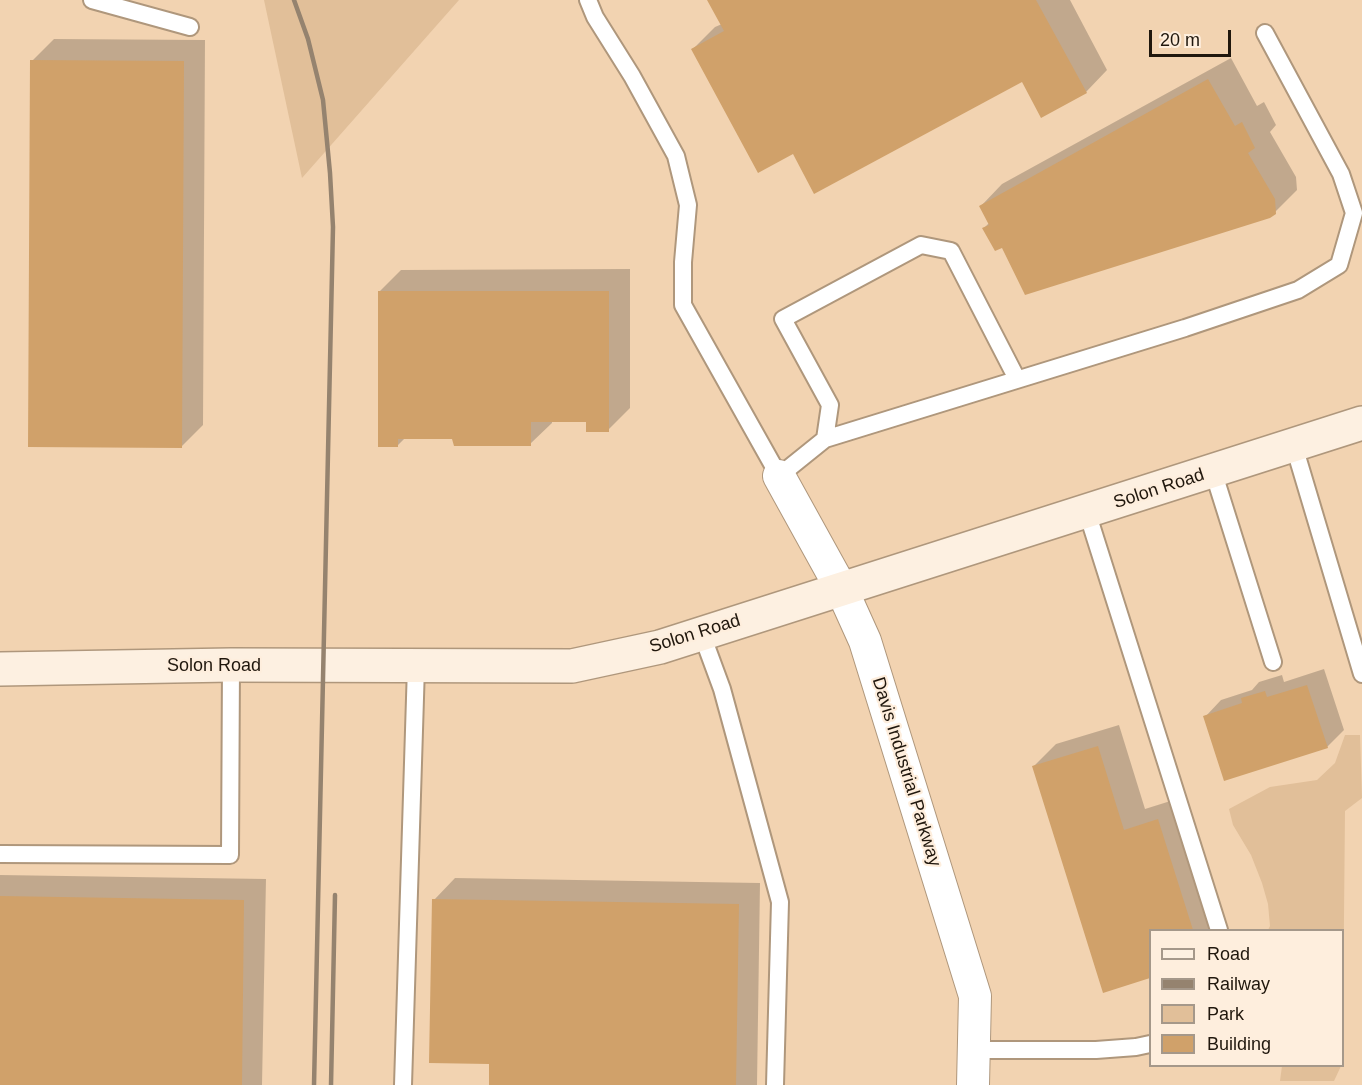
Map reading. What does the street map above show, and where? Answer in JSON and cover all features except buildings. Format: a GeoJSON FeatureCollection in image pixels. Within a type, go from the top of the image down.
{"type":"FeatureCollection","features":[{"type":"Feature","properties":{"kind":"street","name":"Solon Road"},"geometry":{"type":"LineString","coordinates":[[0,669],[231,665],[572,666],[660,647],[701,632],[842,590],[1362,423]]}},
{"type":"Feature","properties":{"kind":"street","name":"Davis Industrial Parkway"},"geometry":{"type":"LineString","coordinates":[[779,476],[842,590],[865,641],[975,996],[973,1085]]}},
{"type":"Feature","properties":{"kind":"lane"},"geometry":{"type":"LineString","coordinates":[[93,0],[190,27]]}},
{"type":"Feature","properties":{"kind":"lane"},"geometry":{"type":"LineString","coordinates":[[588,0],[595,17],[632,76],[676,156],[688,205],[683,262],[683,305],[779,476],[825,439],[1185,328],[1298,290],[1339,266],[1354,213],[1341,174],[1265,33]]}},
{"type":"Feature","properties":{"kind":"lane"},"geometry":{"type":"LineString","coordinates":[[825,439],[830,405],[783,319],[921,244],[951,251],[1017,379]]}},
{"type":"Feature","properties":{"kind":"lane"},"geometry":{"type":"LineString","coordinates":[[1293,446],[1362,674]]}},
{"type":"Feature","properties":{"kind":"lane"},"geometry":{"type":"LineString","coordinates":[[1213,471],[1273,662]]}},
{"type":"Feature","properties":{"kind":"lane"},"geometry":{"type":"LineString","coordinates":[[1087,512],[1219,929]]}},
{"type":"Feature","properties":{"kind":"lane"},"geometry":{"type":"LineString","coordinates":[[701,632],[722,689],[780,902],[775,1085]]}},
{"type":"Feature","properties":{"kind":"lane"},"geometry":{"type":"LineString","coordinates":[[0,854],[230,855],[231,665]]}},
{"type":"Feature","properties":{"kind":"lane"},"geometry":{"type":"LineString","coordinates":[[403,1085],[416,666]]}},
{"type":"Feature","properties":{"kind":"lane"},"geometry":{"type":"LineString","coordinates":[[974,1050],[1096,1050],[1149,1044]]}},
{"type":"Feature","properties":{"kind":"shaded area"},"geometry":{"type":"Polygon","coordinates":[[[0,0],[1362,0],[1362,1085],[0,1085],[0,0]]]}},
{"type":"Feature","properties":{"kind":"green space"},"geometry":{"type":"Polygon","coordinates":[[[264,0],[459,0],[302,178],[264,0]]]}},
{"type":"Feature","properties":{"kind":"green space"},"geometry":{"type":"Polygon","coordinates":[[[1345,735],[1360,735],[1362,798],[1345,811],[1344,929],[1268,929],[1268,904],[1262,883],[1251,855],[1233,825],[1229,809],[1270,787],[1317,780],[1335,763],[1345,735]]]}},
{"type":"Feature","properties":{"kind":"green space"},"geometry":{"type":"Polygon","coordinates":[[[1282,1067],[1341,1067],[1334,1081],[1280,1081],[1282,1067]]]}},
{"type":"Feature","properties":{"kind":"railway"},"geometry":{"type":"LineString","coordinates":[[294,0],[308,39],[323,100],[333,227],[314,1085]]}},
{"type":"Feature","properties":{"kind":"railway"},"geometry":{"type":"LineString","coordinates":[[331,1085],[335,895]]}}]}
